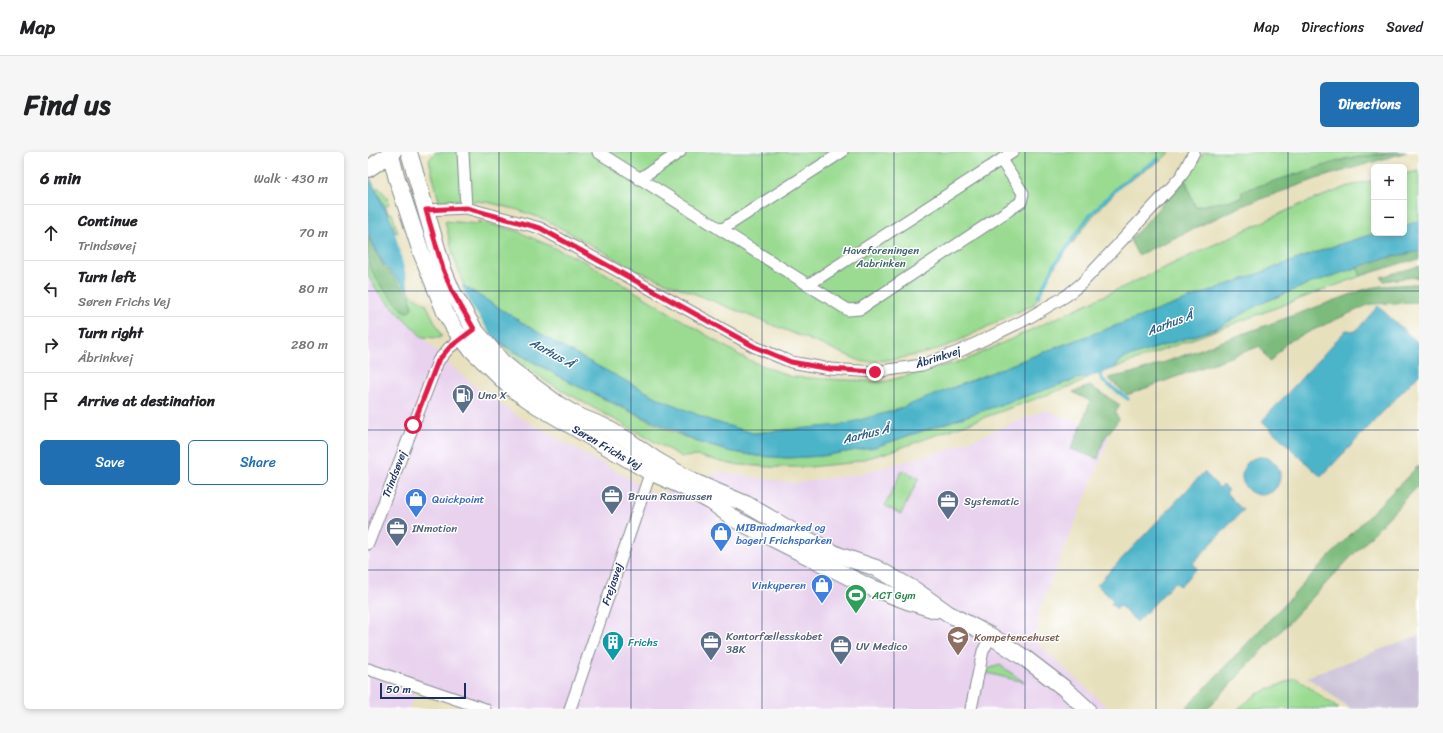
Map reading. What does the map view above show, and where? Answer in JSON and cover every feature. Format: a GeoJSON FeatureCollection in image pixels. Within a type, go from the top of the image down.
{"type":"FeatureCollection","features":[{"type":"Feature","properties":{"kind":"street","name":"Søren Frichs Vej"},"geometry":{"type":"LineString","coordinates":[[409,152],[443,269],[468,333]]}},
{"type":"Feature","properties":{"kind":"street"},"geometry":{"type":"LineString","coordinates":[[463,152],[466,208]]}},
{"type":"Feature","properties":{"kind":"street"},"geometry":{"type":"LineString","coordinates":[[598,152],[848,310],[860,309],[867,305],[1021,202],[1023,192],[1001,160]]}},
{"type":"Feature","properties":{"kind":"street"},"geometry":{"type":"LineString","coordinates":[[639,179],[680,152]]}},
{"type":"Feature","properties":{"kind":"street"},"geometry":{"type":"LineString","coordinates":[[721,230],[842,152]]}},
{"type":"Feature","properties":{"kind":"street"},"geometry":{"type":"LineString","coordinates":[[808,285],[1013,152]]}},
{"type":"Feature","properties":{"kind":"street","name":"Åbrinkvej"},"geometry":{"type":"LineString","coordinates":[[426,210],[466,208],[540,228],[755,347],[791,362],[830,369],[875,372],[922,365],[960,351],[1023,321],[1066,296],[1082,283],[1182,176],[1194,152]]}},
{"type":"Feature","properties":{"kind":"street","name":"Søren Frichs Vej"},"geometry":{"type":"LineString","coordinates":[[391,153],[397,178],[422,252],[445,312],[502,362],[534,387],[572,412],[629,441],[653,466],[746,504],[799,535],[838,555],[876,568],[915,590],[950,614],[991,636],[1041,670],[1086,709]]}},
{"type":"Feature","properties":{"kind":"street"},"geometry":{"type":"LineString","coordinates":[[368,169],[391,153]]}},
{"type":"Feature","properties":{"kind":"street","name":"Trindsøvej"},"geometry":{"type":"LineString","coordinates":[[368,544],[438,361],[449,348],[468,333]]}},
{"type":"Feature","properties":{"kind":"street","name":"Frejasvej"},"geometry":{"type":"LineString","coordinates":[[570,709],[653,466]]}},
{"type":"Feature","properties":{"kind":"street"},"geometry":{"type":"LineString","coordinates":[[971,709],[983,651],[991,636]]}},
{"type":"Feature","properties":{"kind":"street"},"geometry":{"type":"LineString","coordinates":[[368,669],[466,706],[485,709]]}},
{"type":"Feature","properties":{"kind":"shaded area"},"geometry":{"type":"Polygon","coordinates":[[[368,277],[383,296],[451,366],[477,388],[519,417],[658,495],[719,472],[794,483],[859,474],[947,450],[1045,410],[1109,433],[1107,445],[1039,610],[1037,643],[1109,709],[470,709],[416,691],[409,709],[368,709],[368,277]]]}},
{"type":"Feature","properties":{"kind":"shaded area"},"geometry":{"type":"Polygon","coordinates":[[[1419,635],[1419,709],[1351,709],[1307,677],[1419,635]]]}},
{"type":"Feature","properties":{"kind":"green space","name":"Haveforeningen Aabrinken"},"geometry":{"type":"Polygon","coordinates":[[[436,152],[1170,152],[1161,160],[1120,187],[1092,217],[1056,265],[1034,304],[954,343],[930,352],[897,359],[863,362],[638,271],[546,220],[518,210],[487,202],[456,200],[439,201],[429,160],[436,152]]]}},
{"type":"Feature","properties":{"kind":"green space"},"geometry":{"type":"Polygon","coordinates":[[[1203,152],[1397,152],[1345,159],[1242,198],[1194,207],[1185,179],[1199,161],[1203,152]]]}},
{"type":"Feature","properties":{"kind":"green space"},"geometry":{"type":"Polygon","coordinates":[[[1407,152],[1316,179],[1244,205],[1138,255],[1130,240],[1185,179],[1195,207],[1242,198],[1242,191],[1345,159],[1407,152]]]}},
{"type":"Feature","properties":{"kind":"green space"},"geometry":{"type":"Polygon","coordinates":[[[1419,171],[1419,221],[1407,225],[1407,200],[1407,173],[1419,171]]]}},
{"type":"Feature","properties":{"kind":"green space"},"geometry":{"type":"Polygon","coordinates":[[[1371,181],[1371,235],[1331,247],[1049,350],[896,410],[842,425],[753,433],[712,421],[658,398],[558,345],[464,286],[453,255],[445,221],[478,224],[479,221],[517,231],[588,263],[746,359],[792,377],[883,382],[966,360],[1297,206],[1349,186],[1371,181]]]}},
{"type":"Feature","properties":{"kind":"green space"},"geometry":{"type":"Polygon","coordinates":[[[378,187],[387,197],[389,204],[385,206],[389,214],[392,213],[398,233],[394,231],[393,225],[376,189],[378,187]]]}},
{"type":"Feature","properties":{"kind":"green space"},"geometry":{"type":"Polygon","coordinates":[[[368,234],[385,266],[411,295],[426,304],[442,336],[439,338],[422,337],[379,293],[368,276],[368,234]]]}},
{"type":"Feature","properties":{"kind":"green space"},"geometry":{"type":"Polygon","coordinates":[[[368,237],[384,267],[410,296],[412,308],[408,312],[404,311],[377,281],[373,274],[368,259],[368,237]]]}},
{"type":"Feature","properties":{"kind":"green space"},"geometry":{"type":"Polygon","coordinates":[[[1419,251],[1419,260],[1405,262],[1361,276],[1357,267],[1382,259],[1419,251]]]}},
{"type":"Feature","properties":{"kind":"green space"},"geometry":{"type":"Polygon","coordinates":[[[1419,266],[1419,277],[1384,281],[1381,277],[1419,266]]]}},
{"type":"Feature","properties":{"kind":"green space"},"geometry":{"type":"Polygon","coordinates":[[[1357,267],[1361,276],[1115,368],[1122,359],[1217,328],[1262,303],[1306,285],[1357,267]]]}},
{"type":"Feature","properties":{"kind":"green space"},"geometry":{"type":"Polygon","coordinates":[[[1419,284],[1419,302],[1370,304],[1287,342],[1270,362],[1260,346],[1127,395],[1108,378],[1138,372],[1366,289],[1381,286],[1419,284]]]}},
{"type":"Feature","properties":{"kind":"green space"},"geometry":{"type":"Polygon","coordinates":[[[500,344],[571,383],[672,432],[700,443],[728,451],[757,456],[788,458],[822,456],[875,447],[1079,378],[1089,377],[1082,382],[889,452],[849,463],[809,467],[770,467],[730,464],[698,456],[682,457],[547,382],[516,359],[500,344]]]}},
{"type":"Feature","properties":{"kind":"green space"},"geometry":{"type":"Polygon","coordinates":[[[1090,386],[1120,405],[1115,413],[1119,419],[1104,439],[1098,459],[1071,449],[1083,422],[1090,401],[1073,392],[1090,386]]]}},
{"type":"Feature","properties":{"kind":"green space"},"geometry":{"type":"Polygon","coordinates":[[[1419,465],[1419,485],[1207,709],[1185,709],[1348,537],[1419,465]]]}},
{"type":"Feature","properties":{"kind":"green space"},"geometry":{"type":"Polygon","coordinates":[[[902,470],[919,478],[901,514],[885,506],[902,470]]]}},
{"type":"Feature","properties":{"kind":"green space"},"geometry":{"type":"Polygon","coordinates":[[[1000,665],[1024,682],[987,673],[988,669],[1000,665]]]}},
{"type":"Feature","properties":{"kind":"green space"},"geometry":{"type":"Polygon","coordinates":[[[1296,678],[1339,709],[1238,709],[1257,694],[1296,678]]]}},
{"type":"Feature","properties":{"kind":"water","name":"Aarhus Å"},"geometry":{"type":"Polygon","coordinates":[[[368,174],[393,225],[394,232],[464,286],[558,345],[658,398],[712,421],[753,433],[842,425],[896,410],[1049,350],[1331,247],[1371,235],[1371,236],[1407,236],[1407,225],[1419,221],[1419,251],[1382,259],[1306,285],[1262,303],[1217,328],[1122,359],[1115,368],[1089,377],[1080,378],[875,447],[822,456],[788,458],[757,456],[728,451],[700,443],[571,383],[409,291],[385,266],[371,240],[368,231],[368,174]]]}},
{"type":"Feature","properties":{"kind":"water"},"geometry":{"type":"Polygon","coordinates":[[[1378,306],[1419,344],[1419,374],[1321,477],[1262,421],[1346,330],[1356,331],[1378,306]]]}},
{"type":"Feature","properties":{"kind":"water"},"geometry":{"type":"Polygon","coordinates":[[[1261,457],[1274,463],[1280,476],[1274,489],[1261,495],[1248,489],[1242,476],[1248,463],[1261,457]]]}},
{"type":"Feature","properties":{"kind":"water"},"geometry":{"type":"Polygon","coordinates":[[[1204,472],[1220,488],[1223,485],[1229,490],[1226,493],[1243,510],[1193,563],[1197,568],[1180,586],[1175,582],[1137,622],[1120,606],[1117,609],[1111,604],[1114,601],[1097,585],[1204,472]]]}},
{"type":"Feature","properties":{"kind":"pier"},"geometry":{"type":"Polygon","coordinates":[[[395,232],[463,284],[462,287],[472,307],[500,344],[410,292],[395,232]]]}},
{"type":"Feature","properties":{"kind":"waterway"},"geometry":{"type":"LineString","coordinates":[[1038,297],[1055,264],[1089,216],[1120,185],[1158,159]]}},
{"type":"Feature","properties":{"kind":"waterway"},"geometry":{"type":"LineString","coordinates":[[1098,370],[1103,381],[1128,399]]}},
{"type":"Feature","properties":{"kind":"place","name":"Uno X"},"geometry":{"type":"Point","coordinates":[463,414]}},
{"type":"Feature","properties":{"kind":"place","name":"Bruun Rasmussen"},"geometry":{"type":"Point","coordinates":[612,516]}},
{"type":"Feature","properties":{"kind":"place","name":"Quickpoint"},"geometry":{"type":"Point","coordinates":[416,518]}},
{"type":"Feature","properties":{"kind":"place","name":"Systematic"},"geometry":{"type":"Point","coordinates":[948,520]}},
{"type":"Feature","properties":{"kind":"place","name":"INmotion"},"geometry":{"type":"Point","coordinates":[397,548]}},
{"type":"Feature","properties":{"kind":"place","name":"MIBmadmarked og bageri Frichsparken"},"geometry":{"type":"Point","coordinates":[721,552]}},
{"type":"Feature","properties":{"kind":"place","name":"Vinkyperen"},"geometry":{"type":"Point","coordinates":[822,604]}},
{"type":"Feature","properties":{"kind":"place","name":"ACT Gym"},"geometry":{"type":"Point","coordinates":[856,614]}},
{"type":"Feature","properties":{"kind":"place","name":"Kompetencehuset"},"geometry":{"type":"Point","coordinates":[958,656]}},
{"type":"Feature","properties":{"kind":"place","name":"Frichs"},"geometry":{"type":"Point","coordinates":[613,662]}},
{"type":"Feature","properties":{"kind":"place","name":"Kontorfællesskabet 38K"},"geometry":{"type":"Point","coordinates":[711,662]}},
{"type":"Feature","properties":{"kind":"place","name":"UV Medico"},"geometry":{"type":"Point","coordinates":[841,666]}},
{"type":"Feature","properties":{"kind":"route"},"geometry":{"type":"LineString","coordinates":[[413,425],[438,361],[449,348],[474,329],[452,291],[443,269],[426,210],[440,208],[466,208],[497,215],[540,228],[755,347],[791,362],[830,369],[875,372]]}}]}
